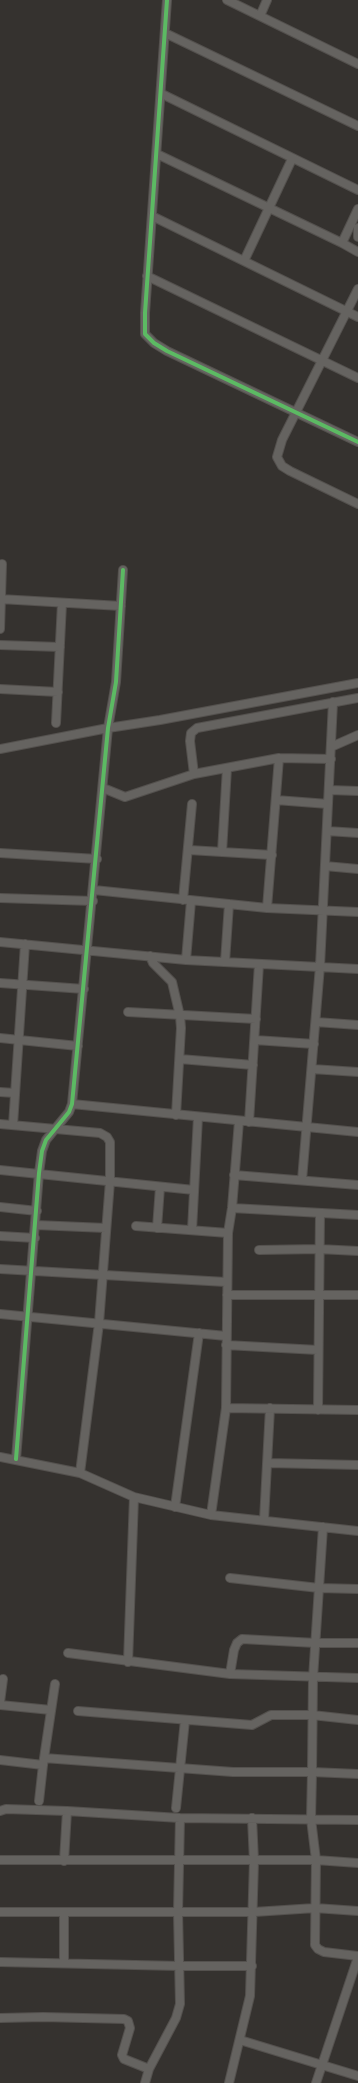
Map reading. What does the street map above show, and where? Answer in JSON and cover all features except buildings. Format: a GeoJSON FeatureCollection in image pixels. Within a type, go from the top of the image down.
{"type":"FeatureCollection","features":[{"type":"Feature","properties":{"kind":"street"},"geometry":{"type":"LineString","coordinates":[[167,0],[162,94],[144,327],[148,339],[167,350],[358,442]]}},
{"type":"Feature","properties":{"kind":"street"},"geometry":{"type":"LineString","coordinates":[[227,0],[358,64]]}},
{"type":"Feature","properties":{"kind":"street"},"geometry":{"type":"LineString","coordinates":[[260,16],[267,0]]}},
{"type":"Feature","properties":{"kind":"street"},"geometry":{"type":"LineString","coordinates":[[165,33],[358,126]]}},
{"type":"Feature","properties":{"kind":"street"},"geometry":{"type":"LineString","coordinates":[[162,94],[358,190]]}},
{"type":"Feature","properties":{"kind":"street"},"geometry":{"type":"LineString","coordinates":[[157,154],[358,252]]}},
{"type":"Feature","properties":{"kind":"street"},"geometry":{"type":"LineString","coordinates":[[244,261],[292,159]]}},
{"type":"Feature","properties":{"kind":"street"},"geometry":{"type":"LineString","coordinates":[[342,243],[358,210]]}},
{"type":"Feature","properties":{"kind":"street"},"geometry":{"type":"LineString","coordinates":[[152,216],[358,317]]}},
{"type":"Feature","properties":{"kind":"street"},"geometry":{"type":"LineString","coordinates":[[358,228],[358,237]]}},
{"type":"Feature","properties":{"kind":"street"},"geometry":{"type":"LineString","coordinates":[[147,276],[358,378]]}},
{"type":"Feature","properties":{"kind":"street"},"geometry":{"type":"LineString","coordinates":[[358,289],[321,360],[278,451],[279,462],[290,471],[358,504]]}},
{"type":"Feature","properties":{"kind":"street"},"geometry":{"type":"LineString","coordinates":[[0,630],[2,564]]}},
{"type":"Feature","properties":{"kind":"street"},"geometry":{"type":"LineString","coordinates":[[16,1459],[35,1238],[39,1173],[46,1140],[69,1112],[72,1104],[93,901],[108,728],[116,682],[123,570]]}},
{"type":"Feature","properties":{"kind":"street"},"geometry":{"type":"LineString","coordinates":[[1,599],[121,606]]}},
{"type":"Feature","properties":{"kind":"street"},"geometry":{"type":"LineString","coordinates":[[56,723],[62,603]]}},
{"type":"Feature","properties":{"kind":"street"},"geometry":{"type":"LineString","coordinates":[[0,645],[60,647]]}},
{"type":"Feature","properties":{"kind":"street"},"geometry":{"type":"LineString","coordinates":[[0,749],[358,683]]}},
{"type":"Feature","properties":{"kind":"street"},"geometry":{"type":"LineString","coordinates":[[0,689],[58,692]]}},
{"type":"Feature","properties":{"kind":"street"},"geometry":{"type":"LineString","coordinates":[[194,774],[190,741],[191,733],[198,728],[358,698]]}},
{"type":"Feature","properties":{"kind":"street"},"geometry":{"type":"LineString","coordinates":[[302,1180],[320,966],[334,702]]}},
{"type":"Feature","properties":{"kind":"street"},"geometry":{"type":"LineString","coordinates":[[331,747],[358,735]]}},
{"type":"Feature","properties":{"kind":"street"},"geometry":{"type":"LineString","coordinates":[[103,788],[125,797],[194,774],[279,758],[331,759]]}},
{"type":"Feature","properties":{"kind":"street"},"geometry":{"type":"LineString","coordinates":[[267,908],[279,758]]}},
{"type":"Feature","properties":{"kind":"street"},"geometry":{"type":"LineString","coordinates":[[222,852],[227,768]]}},
{"type":"Feature","properties":{"kind":"street"},"geometry":{"type":"LineString","coordinates":[[329,790],[358,791]]}},
{"type":"Feature","properties":{"kind":"street"},"geometry":{"type":"LineString","coordinates":[[276,800],[328,804]]}},
{"type":"Feature","properties":{"kind":"street"},"geometry":{"type":"LineString","coordinates":[[186,960],[187,900],[192,804]]}},
{"type":"Feature","properties":{"kind":"street"},"geometry":{"type":"LineString","coordinates":[[327,831],[358,833]]}},
{"type":"Feature","properties":{"kind":"street"},"geometry":{"type":"LineString","coordinates":[[189,850],[272,855]]}},
{"type":"Feature","properties":{"kind":"street"},"geometry":{"type":"LineString","coordinates":[[0,852],[97,859]]}},
{"type":"Feature","properties":{"kind":"street"},"geometry":{"type":"LineString","coordinates":[[325,866],[358,869]]}},
{"type":"Feature","properties":{"kind":"street"},"geometry":{"type":"LineString","coordinates":[[94,890],[267,908],[358,912]]}},
{"type":"Feature","properties":{"kind":"street"},"geometry":{"type":"LineString","coordinates":[[0,898],[93,901]]}},
{"type":"Feature","properties":{"kind":"street"},"geometry":{"type":"LineString","coordinates":[[225,962],[229,904]]}},
{"type":"Feature","properties":{"kind":"street"},"geometry":{"type":"LineString","coordinates":[[0,942],[186,960],[358,969]]}},
{"type":"Feature","properties":{"kind":"street"},"geometry":{"type":"LineString","coordinates":[[12,1125],[25,944]]}},
{"type":"Feature","properties":{"kind":"street"},"geometry":{"type":"LineString","coordinates":[[150,956],[153,963],[172,982],[180,1016],[180,1059],[176,1115]]}},
{"type":"Feature","properties":{"kind":"street"},"geometry":{"type":"LineString","coordinates":[[249,1122],[255,1040],[258,964]]}},
{"type":"Feature","properties":{"kind":"street"},"geometry":{"type":"LineString","coordinates":[[0,983],[84,989]]}},
{"type":"Feature","properties":{"kind":"street"},"geometry":{"type":"LineString","coordinates":[[128,1012],[256,1019]]}},
{"type":"Feature","properties":{"kind":"street"},"geometry":{"type":"LineString","coordinates":[[316,1022],[358,1025]]}},
{"type":"Feature","properties":{"kind":"street"},"geometry":{"type":"LineString","coordinates":[[0,1038],[78,1046]]}},
{"type":"Feature","properties":{"kind":"street"},"geometry":{"type":"LineString","coordinates":[[255,1040],[314,1044]]}},
{"type":"Feature","properties":{"kind":"street"},"geometry":{"type":"LineString","coordinates":[[180,1059],[253,1065]]}},
{"type":"Feature","properties":{"kind":"street"},"geometry":{"type":"LineString","coordinates":[[312,1069],[358,1072]]}},
{"type":"Feature","properties":{"kind":"street"},"geometry":{"type":"LineString","coordinates":[[0,1092],[15,1093]]}},
{"type":"Feature","properties":{"kind":"street"},"geometry":{"type":"LineString","coordinates":[[72,1104],[358,1132]]}},
{"type":"Feature","properties":{"kind":"street"},"geometry":{"type":"LineString","coordinates":[[192,1230],[198,1117]]}},
{"type":"Feature","properties":{"kind":"street"},"geometry":{"type":"LineString","coordinates":[[211,1516],[226,1408],[226,1282],[228,1233],[232,1208],[239,1121]]}},
{"type":"Feature","properties":{"kind":"street"},"geometry":{"type":"LineString","coordinates":[[0,1124],[100,1134],[107,1137],[110,1142],[110,1181],[99,1323],[80,1473]]}},
{"type":"Feature","properties":{"kind":"street"},"geometry":{"type":"LineString","coordinates":[[0,1170],[194,1190]]}},
{"type":"Feature","properties":{"kind":"street"},"geometry":{"type":"LineString","coordinates":[[234,1175],[358,1185]]}},
{"type":"Feature","properties":{"kind":"street"},"geometry":{"type":"LineString","coordinates":[[157,1228],[160,1187]]}},
{"type":"Feature","properties":{"kind":"street"},"geometry":{"type":"LineString","coordinates":[[0,1207],[37,1211]]}},
{"type":"Feature","properties":{"kind":"street"},"geometry":{"type":"LineString","coordinates":[[232,1208],[358,1215]]}},
{"type":"Feature","properties":{"kind":"street"},"geometry":{"type":"LineString","coordinates":[[318,1410],[320,1213]]}},
{"type":"Feature","properties":{"kind":"street"},"geometry":{"type":"LineString","coordinates":[[36,1225],[106,1228]]}},
{"type":"Feature","properties":{"kind":"street"},"geometry":{"type":"LineString","coordinates":[[136,1226],[228,1233]]}},
{"type":"Feature","properties":{"kind":"street"},"geometry":{"type":"LineString","coordinates":[[0,1236],[35,1238]]}},
{"type":"Feature","properties":{"kind":"street"},"geometry":{"type":"LineString","coordinates":[[259,1250],[319,1249],[358,1251]]}},
{"type":"Feature","properties":{"kind":"street"},"geometry":{"type":"LineString","coordinates":[[0,1269],[226,1282]]}},
{"type":"Feature","properties":{"kind":"street"},"geometry":{"type":"LineString","coordinates":[[227,1295],[358,1295]]}},
{"type":"Feature","properties":{"kind":"street"},"geometry":{"type":"LineString","coordinates":[[0,1314],[198,1334],[226,1340],[318,1350]]}},
{"type":"Feature","properties":{"kind":"street"},"geometry":{"type":"LineString","coordinates":[[176,1507],[198,1334]]}},
{"type":"Feature","properties":{"kind":"street"},"geometry":{"type":"LineString","coordinates":[[226,1408],[358,1410]]}},
{"type":"Feature","properties":{"kind":"street"},"geometry":{"type":"LineString","coordinates":[[264,1520],[270,1408]]}},
{"type":"Feature","properties":{"kind":"street"},"geometry":{"type":"LineString","coordinates":[[0,1457],[80,1473],[134,1497],[211,1516],[358,1530]]}},
{"type":"Feature","properties":{"kind":"street"},"geometry":{"type":"LineString","coordinates":[[268,1463],[358,1465]]}},
{"type":"Feature","properties":{"kind":"street"},"geometry":{"type":"LineString","coordinates":[[128,1662],[134,1497]]}},
{"type":"Feature","properties":{"kind":"street"},"geometry":{"type":"LineString","coordinates":[[316,2083],[358,1957],[324,1952],[318,1949],[315,1945],[316,1860],[311,1820],[312,1715],[323,1527]]}},
{"type":"Feature","properties":{"kind":"street"},"geometry":{"type":"LineString","coordinates":[[230,1578],[319,1588],[358,1589]]}},
{"type":"Feature","properties":{"kind":"street"},"geometry":{"type":"LineString","coordinates":[[230,1674],[234,1650],[237,1643],[242,1639],[316,1643],[358,1643]]}},
{"type":"Feature","properties":{"kind":"street"},"geometry":{"type":"LineString","coordinates":[[68,1653],[128,1662],[230,1674],[313,1678],[358,1678]]}},
{"type":"Feature","properties":{"kind":"street"},"geometry":{"type":"LineString","coordinates":[[3,1679],[0,1704],[51,1710]]}},
{"type":"Feature","properties":{"kind":"street"},"geometry":{"type":"LineString","coordinates":[[39,1801],[43,1762],[55,1684]]}},
{"type":"Feature","properties":{"kind":"street"},"geometry":{"type":"LineString","coordinates":[[78,1711],[252,1725],[271,1715],[312,1715],[358,1720]]}},
{"type":"Feature","properties":{"kind":"street"},"geometry":{"type":"LineString","coordinates":[[176,1808],[185,1720]]}},
{"type":"Feature","properties":{"kind":"street"},"geometry":{"type":"LineString","coordinates":[[0,1760],[181,1768],[233,1772],[312,1772],[358,1774]]}},
{"type":"Feature","properties":{"kind":"street"},"geometry":{"type":"LineString","coordinates":[[0,1811],[6,1809],[67,1811],[180,1818],[358,1820]]}},
{"type":"Feature","properties":{"kind":"street"},"geometry":{"type":"LineString","coordinates":[[64,1861],[67,1811]]}},
{"type":"Feature","properties":{"kind":"street"},"geometry":{"type":"LineString","coordinates":[[145,2083],[149,2069],[178,2011],[180,1966],[178,1912],[180,1818]]}},
{"type":"Feature","properties":{"kind":"street"},"geometry":{"type":"LineString","coordinates":[[229,2083],[250,1996],[254,1912],[252,1818]]}},
{"type":"Feature","properties":{"kind":"street"},"geometry":{"type":"LineString","coordinates":[[0,1860],[316,1860],[358,1863]]}},
{"type":"Feature","properties":{"kind":"street"},"geometry":{"type":"LineString","coordinates":[[0,1912],[254,1912],[315,1908],[358,1911]]}},
{"type":"Feature","properties":{"kind":"street"},"geometry":{"type":"LineString","coordinates":[[64,1912],[64,1962]]}},
{"type":"Feature","properties":{"kind":"street"},"geometry":{"type":"LineString","coordinates":[[0,1962],[252,1966]]}},
{"type":"Feature","properties":{"kind":"street"},"geometry":{"type":"LineString","coordinates":[[0,2018],[42,2017],[124,2020],[130,2024],[122,2055],[124,2059],[149,2069]]}},
{"type":"Feature","properties":{"kind":"street"},"geometry":{"type":"LineString","coordinates":[[240,2040],[358,2076]]}},
{"type":"Feature","properties":{"kind":"cycle path"},"geometry":{"type":"LineString","coordinates":[[167,0],[145,313],[145,334],[154,343],[167,351],[358,442]]}},
{"type":"Feature","properties":{"kind":"cycle path"},"geometry":{"type":"LineString","coordinates":[[16,1459],[42,1151],[46,1140],[69,1112],[72,1104],[108,728],[116,682],[123,570]]}}]}
